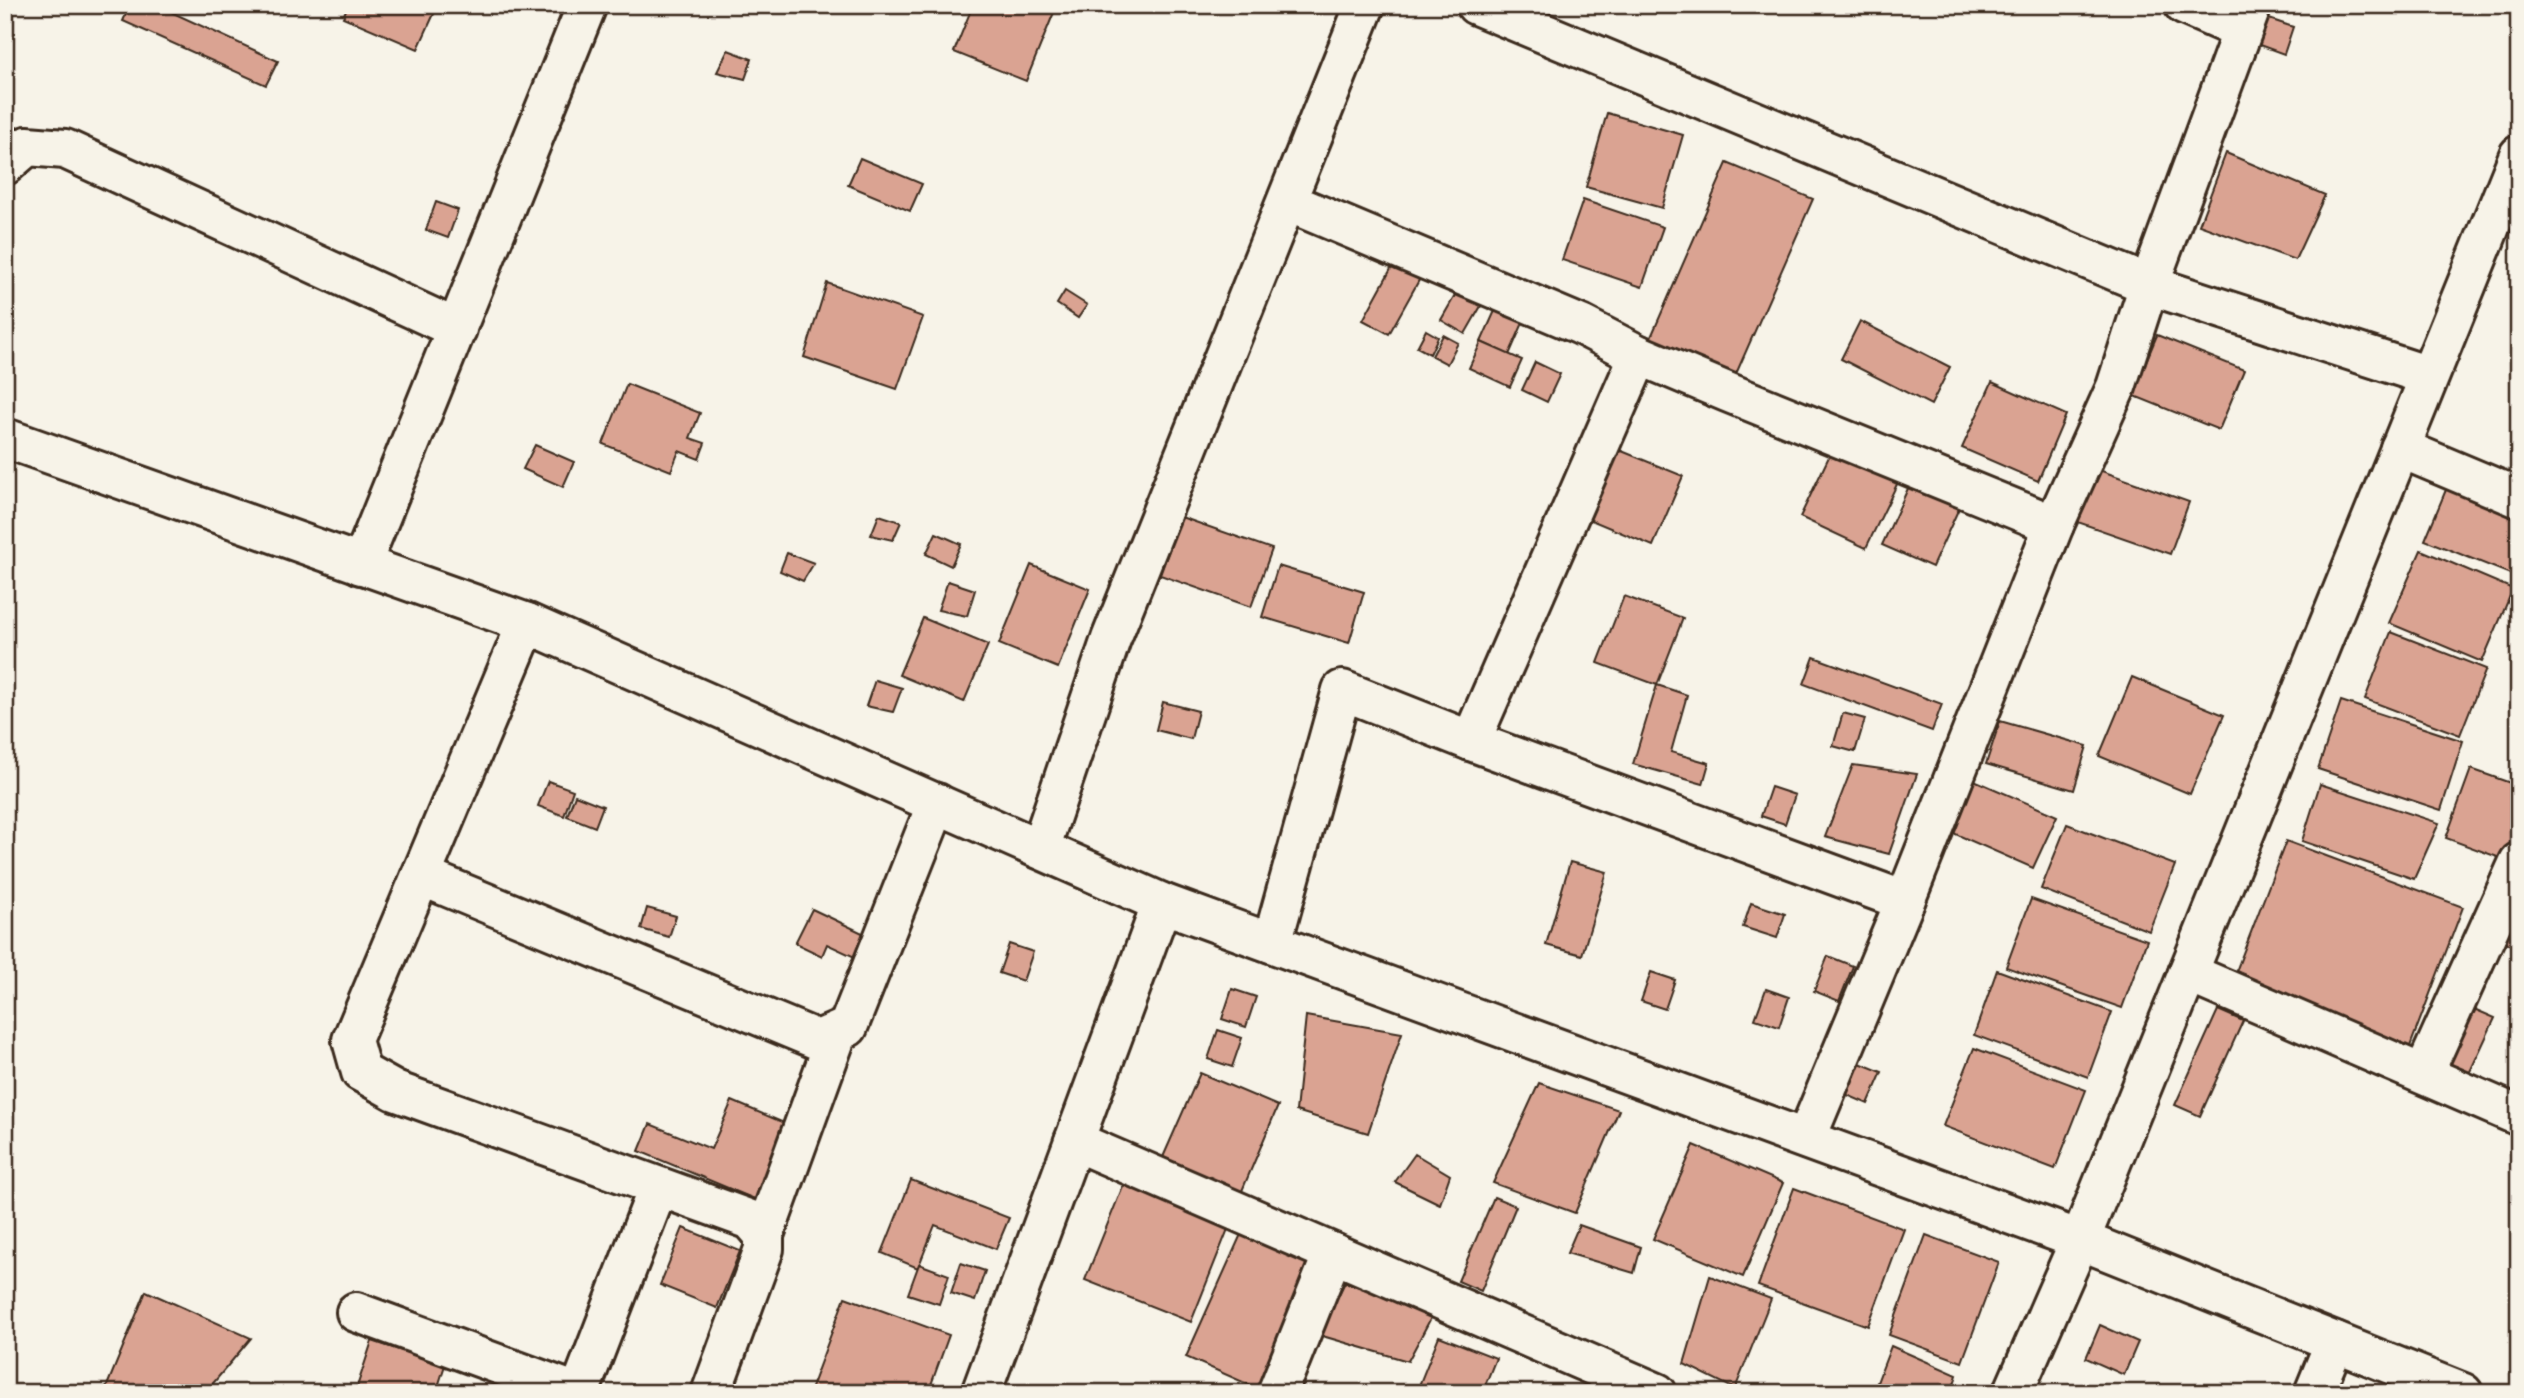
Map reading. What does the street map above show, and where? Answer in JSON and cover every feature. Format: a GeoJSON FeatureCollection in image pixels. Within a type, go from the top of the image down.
{"type":"FeatureCollection","features":[{"type":"Feature","properties":{"kind":"street"},"geometry":{"type":"LineString","coordinates":[[361,565],[587,5]]}},
{"type":"Feature","properties":{"kind":"street"},"geometry":{"type":"LineString","coordinates":[[1040,849],[1111,639],[1365,5]]}},
{"type":"Feature","properties":{"kind":"street"},"geometry":{"type":"LineString","coordinates":[[1476,5],[2148,285],[2429,376]]}},
{"type":"Feature","properties":{"kind":"street"},"geometry":{"type":"LineString","coordinates":[[1806,1139],[1905,901],[2054,525],[2116,387],[2148,285],[2247,18],[2184,5]]}},
{"type":"Feature","properties":{"kind":"street"},"geometry":{"type":"LineString","coordinates":[[5,165],[27,146],[65,149],[457,329]]}},
{"type":"Feature","properties":{"kind":"street"},"geometry":{"type":"LineString","coordinates":[[2013,1393],[2080,1240],[2429,376],[2506,223],[2519,155]]}},
{"type":"Feature","properties":{"kind":"street"},"geometry":{"type":"LineString","coordinates":[[1288,202],[1569,320],[1639,355],[2054,525]]}},
{"type":"Feature","properties":{"kind":"street"},"geometry":{"type":"LineString","coordinates":[[1471,741],[1639,355]]}},
{"type":"Feature","properties":{"kind":"street"},"geometry":{"type":"LineString","coordinates":[[5,438],[527,623],[1162,903],[2080,1240],[2463,1393]]}},
{"type":"Feature","properties":{"kind":"street"},"geometry":{"type":"LineString","coordinates":[[2400,448],[2519,498]]}},
{"type":"Feature","properties":{"kind":"street"},"geometry":{"type":"LineString","coordinates":[[527,623],[352,1040],[361,1072],[395,1091],[751,1220],[764,1235]]}},
{"type":"Feature","properties":{"kind":"street"},"geometry":{"type":"LineString","coordinates":[[1272,943],[1342,690],[1471,741],[1905,901]]}},
{"type":"Feature","properties":{"kind":"street"},"geometry":{"type":"LineString","coordinates":[[421,876],[818,1040],[848,1027],[937,803]]}},
{"type":"Feature","properties":{"kind":"street"},"geometry":{"type":"LineString","coordinates":[[2424,1073],[2519,862]]}},
{"type":"Feature","properties":{"kind":"street"},"geometry":{"type":"LineString","coordinates":[[981,1393],[1162,903]]}},
{"type":"Feature","properties":{"kind":"street"},"geometry":{"type":"LineString","coordinates":[[2188,973],[2519,1116]]}},
{"type":"Feature","properties":{"kind":"street"},"geometry":{"type":"LineString","coordinates":[[711,1393],[764,1249],[764,1235],[837,1034]]}},
{"type":"Feature","properties":{"kind":"street"},"geometry":{"type":"LineString","coordinates":[[1074,1141],[1657,1393]]}},
{"type":"Feature","properties":{"kind":"street"},"geometry":{"type":"LineString","coordinates":[[356,1312],[578,1393],[657,1188]]}},
{"type":"Feature","properties":{"kind":"street"},"geometry":{"type":"LineString","coordinates":[[1276,1393],[1333,1253]]}},
{"type":"Feature","properties":{"kind":"street"},"geometry":{"type":"LineString","coordinates":[[2314,1393],[2335,1342]]}},
{"type":"Feature","properties":{"kind":"building"},"geometry":{"type":"Polygon","coordinates":[[[130,5],[156,5],[278,61],[266,85],[123,21],[130,5]]]}},
{"type":"Feature","properties":{"kind":"building"},"geometry":{"type":"Polygon","coordinates":[[[348,5],[438,5],[418,49],[343,17],[348,5]]]}},
{"type":"Feature","properties":{"kind":"building"},"geometry":{"type":"Polygon","coordinates":[[[973,5],[1057,5],[1026,81],[954,52],[973,5]]]}},
{"type":"Feature","properties":{"kind":"building"},"geometry":{"type":"Polygon","coordinates":[[[2260,16],[2293,27],[2284,54],[2251,42],[2260,16]]]}},
{"type":"Feature","properties":{"kind":"building"},"geometry":{"type":"Polygon","coordinates":[[[728,50],[752,59],[745,79],[717,72],[728,50]]]}},
{"type":"Feature","properties":{"kind":"building"},"geometry":{"type":"Polygon","coordinates":[[[1607,113],[1683,135],[1662,208],[1586,187],[1607,113]]]}},
{"type":"Feature","properties":{"kind":"building"},"geometry":{"type":"Polygon","coordinates":[[[2226,153],[2325,195],[2295,260],[2199,225],[2226,153]]]}},
{"type":"Feature","properties":{"kind":"building"},"geometry":{"type":"Polygon","coordinates":[[[860,158],[922,184],[910,211],[848,185],[860,158]]]}},
{"type":"Feature","properties":{"kind":"building"},"geometry":{"type":"Polygon","coordinates":[[[1727,163],[1813,199],[1729,390],[1644,353],[1727,163]]]}},
{"type":"Feature","properties":{"kind":"building"},"geometry":{"type":"Polygon","coordinates":[[[1583,200],[1663,227],[1642,287],[1562,260],[1583,200]]]}},
{"type":"Feature","properties":{"kind":"building"},"geometry":{"type":"Polygon","coordinates":[[[436,202],[458,210],[448,238],[426,230],[436,202]]]}},
{"type":"Feature","properties":{"kind":"building"},"geometry":{"type":"Polygon","coordinates":[[[1397,258],[1423,273],[1389,334],[1363,320],[1397,258]]]}},
{"type":"Feature","properties":{"kind":"building"},"geometry":{"type":"Polygon","coordinates":[[[827,283],[923,317],[897,389],[804,357],[827,283]]]}},
{"type":"Feature","properties":{"kind":"building"},"geometry":{"type":"Polygon","coordinates":[[[1065,291],[1087,305],[1078,318],[1057,304],[1065,291]]]}},
{"type":"Feature","properties":{"kind":"building"},"geometry":{"type":"Polygon","coordinates":[[[1457,292],[1481,306],[1465,334],[1441,320],[1457,292]]]}},
{"type":"Feature","properties":{"kind":"building"},"geometry":{"type":"Polygon","coordinates":[[[1498,304],[1526,316],[1509,355],[1481,342],[1498,304]]]}},
{"type":"Feature","properties":{"kind":"building"},"geometry":{"type":"Polygon","coordinates":[[[1860,321],[1950,367],[1931,405],[1841,359],[1860,321]]]}},
{"type":"Feature","properties":{"kind":"building"},"geometry":{"type":"Polygon","coordinates":[[[1426,330],[1438,337],[1430,354],[1417,347],[1426,330]]]}},
{"type":"Feature","properties":{"kind":"building"},"geometry":{"type":"Polygon","coordinates":[[[1443,335],[1458,343],[1447,364],[1432,356],[1443,335]]]}},
{"type":"Feature","properties":{"kind":"building"},"geometry":{"type":"Polygon","coordinates":[[[2157,335],[2244,370],[2219,430],[2132,395],[2157,335]]]}},
{"type":"Feature","properties":{"kind":"building"},"geometry":{"type":"Polygon","coordinates":[[[1481,342],[1522,360],[1510,387],[1469,368],[1481,342]]]}},
{"type":"Feature","properties":{"kind":"building"},"geometry":{"type":"Polygon","coordinates":[[[1535,362],[1560,374],[1547,402],[1522,390],[1535,362]]]}},
{"type":"Feature","properties":{"kind":"building"},"geometry":{"type":"Polygon","coordinates":[[[1992,382],[2066,415],[2038,481],[1962,448],[1992,382]]]}},
{"type":"Feature","properties":{"kind":"building"},"geometry":{"type":"Polygon","coordinates":[[[627,384],[700,413],[690,438],[705,443],[699,459],[679,451],[671,471],[603,444],[627,384]]]}},
{"type":"Feature","properties":{"kind":"building"},"geometry":{"type":"Polygon","coordinates":[[[1835,444],[1901,476],[1866,548],[1800,517],[1835,444]]]}},
{"type":"Feature","properties":{"kind":"building"},"geometry":{"type":"Polygon","coordinates":[[[535,445],[574,462],[563,487],[523,469],[535,445]]]}},
{"type":"Feature","properties":{"kind":"building"},"geometry":{"type":"Polygon","coordinates":[[[1607,445],[1683,476],[1653,546],[1579,515],[1607,445]]]}},
{"type":"Feature","properties":{"kind":"building"},"geometry":{"type":"Polygon","coordinates":[[[2085,465],[2189,502],[2170,554],[2066,518],[2085,465]]]}},
{"type":"Feature","properties":{"kind":"building"},"geometry":{"type":"Polygon","coordinates":[[[2450,480],[2519,508],[2519,567],[2515,576],[2425,540],[2450,480]]]}},
{"type":"Feature","properties":{"kind":"building"},"geometry":{"type":"Polygon","coordinates":[[[1910,484],[1960,506],[1932,567],[1882,545],[1910,484]]]}},
{"type":"Feature","properties":{"kind":"building"},"geometry":{"type":"Polygon","coordinates":[[[879,515],[901,522],[893,540],[871,535],[879,515]]]}},
{"type":"Feature","properties":{"kind":"building"},"geometry":{"type":"Polygon","coordinates":[[[1181,517],[1272,549],[1251,607],[1160,575],[1181,517]]]}},
{"type":"Feature","properties":{"kind":"building"},"geometry":{"type":"Polygon","coordinates":[[[936,533],[961,544],[951,566],[926,554],[936,533]]]}},
{"type":"Feature","properties":{"kind":"building"},"geometry":{"type":"Polygon","coordinates":[[[2421,550],[2513,589],[2482,662],[2389,623],[2421,550]]]}},
{"type":"Feature","properties":{"kind":"building"},"geometry":{"type":"Polygon","coordinates":[[[787,553],[814,563],[803,581],[780,571],[787,553]]]}},
{"type":"Feature","properties":{"kind":"building"},"geometry":{"type":"Polygon","coordinates":[[[1031,565],[1090,589],[1058,668],[999,644],[1031,565]]]}},
{"type":"Feature","properties":{"kind":"building"},"geometry":{"type":"Polygon","coordinates":[[[1278,566],[1364,592],[1349,643],[1262,617],[1278,566]]]}},
{"type":"Feature","properties":{"kind":"building"},"geometry":{"type":"Polygon","coordinates":[[[948,581],[975,590],[967,616],[938,610],[948,581]]]}},
{"type":"Feature","properties":{"kind":"building"},"geometry":{"type":"Polygon","coordinates":[[[1624,596],[1683,618],[1657,685],[1598,663],[1624,596]]]}},
{"type":"Feature","properties":{"kind":"building"},"geometry":{"type":"Polygon","coordinates":[[[923,618],[988,645],[964,702],[899,675],[923,618]]]}},
{"type":"Feature","properties":{"kind":"building"},"geometry":{"type":"Polygon","coordinates":[[[2391,632],[2486,669],[2460,735],[2365,699],[2391,632]]]}},
{"type":"Feature","properties":{"kind":"building"},"geometry":{"type":"Polygon","coordinates":[[[1814,657],[1942,704],[1932,731],[1804,684],[1814,657]]]}},
{"type":"Feature","properties":{"kind":"building"},"geometry":{"type":"Polygon","coordinates":[[[2132,677],[2224,715],[2190,794],[2099,756],[2132,677]]]}},
{"type":"Feature","properties":{"kind":"building"},"geometry":{"type":"Polygon","coordinates":[[[875,680],[902,688],[893,712],[866,706],[875,680]]]}},
{"type":"Feature","properties":{"kind":"building"},"geometry":{"type":"Polygon","coordinates":[[[1657,685],[1687,695],[1671,752],[1709,763],[1703,784],[1633,764],[1657,685]]]}},
{"type":"Feature","properties":{"kind":"building"},"geometry":{"type":"Polygon","coordinates":[[[2341,701],[2463,741],[2441,810],[2318,769],[2341,701]]]}},
{"type":"Feature","properties":{"kind":"building"},"geometry":{"type":"Polygon","coordinates":[[[1163,702],[1198,711],[1191,739],[1156,730],[1163,702]]]}},
{"type":"Feature","properties":{"kind":"building"},"geometry":{"type":"Polygon","coordinates":[[[1843,713],[1865,719],[1855,752],[1833,746],[1843,713]]]}},
{"type":"Feature","properties":{"kind":"building"},"geometry":{"type":"Polygon","coordinates":[[[2000,721],[2087,746],[2074,790],[1986,764],[2000,721]]]}},
{"type":"Feature","properties":{"kind":"building"},"geometry":{"type":"Polygon","coordinates":[[[1853,765],[1917,774],[1889,854],[1825,837],[1853,765]]]}},
{"type":"Feature","properties":{"kind":"building"},"geometry":{"type":"Polygon","coordinates":[[[2471,769],[2519,786],[2519,841],[2511,862],[2446,838],[2471,769]]]}},
{"type":"Feature","properties":{"kind":"building"},"geometry":{"type":"Polygon","coordinates":[[[1974,780],[2057,816],[2033,868],[1951,832],[1974,780]]]}},
{"type":"Feature","properties":{"kind":"building"},"geometry":{"type":"Polygon","coordinates":[[[548,781],[573,790],[564,816],[538,806],[548,781]]]}},
{"type":"Feature","properties":{"kind":"building"},"geometry":{"type":"Polygon","coordinates":[[[2320,784],[2439,823],[2414,879],[2302,841],[2320,784]]]}},
{"type":"Feature","properties":{"kind":"building"},"geometry":{"type":"Polygon","coordinates":[[[1771,787],[1795,795],[1785,824],[1761,816],[1771,787]]]}},
{"type":"Feature","properties":{"kind":"building"},"geometry":{"type":"Polygon","coordinates":[[[575,795],[603,806],[595,827],[567,816],[575,795]]]}},
{"type":"Feature","properties":{"kind":"building"},"geometry":{"type":"Polygon","coordinates":[[[2067,824],[2175,865],[2149,931],[2041,889],[2067,824]]]}},
{"type":"Feature","properties":{"kind":"building"},"geometry":{"type":"Polygon","coordinates":[[[2286,841],[2463,907],[2409,1049],[2232,982],[2286,841]]]}},
{"type":"Feature","properties":{"kind":"building"},"geometry":{"type":"Polygon","coordinates":[[[1570,862],[1607,872],[1582,955],[1546,945],[1570,862]]]}},
{"type":"Feature","properties":{"kind":"building"},"geometry":{"type":"Polygon","coordinates":[[[2031,899],[2147,940],[2122,1008],[2006,967],[2031,899]]]}},
{"type":"Feature","properties":{"kind":"building"},"geometry":{"type":"Polygon","coordinates":[[[1751,903],[1785,914],[1777,938],[1743,927],[1751,903]]]}},
{"type":"Feature","properties":{"kind":"building"},"geometry":{"type":"Polygon","coordinates":[[[647,908],[676,916],[669,937],[641,929],[647,908]]]}},
{"type":"Feature","properties":{"kind":"building"},"geometry":{"type":"Polygon","coordinates":[[[2519,908],[2519,949],[2496,938],[2519,908]]]}},
{"type":"Feature","properties":{"kind":"building"},"geometry":{"type":"Polygon","coordinates":[[[812,909],[871,937],[861,960],[827,944],[822,956],[795,943],[812,909]]]}},
{"type":"Feature","properties":{"kind":"building"},"geometry":{"type":"Polygon","coordinates":[[[1009,944],[1033,952],[1023,981],[999,973],[1009,944]]]}},
{"type":"Feature","properties":{"kind":"building"},"geometry":{"type":"Polygon","coordinates":[[[1828,956],[1853,966],[1839,1001],[1814,991],[1828,956]]]}},
{"type":"Feature","properties":{"kind":"building"},"geometry":{"type":"Polygon","coordinates":[[[1997,970],[2112,1012],[2088,1077],[1974,1035],[1997,970]]]}},
{"type":"Feature","properties":{"kind":"building"},"geometry":{"type":"Polygon","coordinates":[[[1651,972],[1675,980],[1665,1009],[1641,1001],[1651,972]]]}},
{"type":"Feature","properties":{"kind":"building"},"geometry":{"type":"Polygon","coordinates":[[[1232,989],[1256,997],[1246,1027],[1222,1019],[1232,989]]]}},
{"type":"Feature","properties":{"kind":"building"},"geometry":{"type":"Polygon","coordinates":[[[1766,989],[1789,997],[1779,1027],[1755,1019],[1766,989]]]}},
{"type":"Feature","properties":{"kind":"building"},"geometry":{"type":"Polygon","coordinates":[[[2467,1006],[2495,1018],[2468,1076],[2440,1062],[2467,1006]]]}},
{"type":"Feature","properties":{"kind":"building"},"geometry":{"type":"Polygon","coordinates":[[[2218,1010],[2243,1021],[2200,1116],[2175,1105],[2218,1010]]]}},
{"type":"Feature","properties":{"kind":"building"},"geometry":{"type":"Polygon","coordinates":[[[1306,1016],[1402,1033],[1368,1133],[1296,1111],[1306,1016]]]}},
{"type":"Feature","properties":{"kind":"building"},"geometry":{"type":"Polygon","coordinates":[[[1218,1030],[1242,1038],[1232,1067],[1208,1059],[1218,1030]]]}},
{"type":"Feature","properties":{"kind":"building"},"geometry":{"type":"Polygon","coordinates":[[[1974,1048],[2086,1090],[2055,1169],[1943,1126],[1974,1048]]]}},
{"type":"Feature","properties":{"kind":"building"},"geometry":{"type":"Polygon","coordinates":[[[1852,1060],[1882,1072],[1868,1104],[1838,1091],[1852,1060]]]}},
{"type":"Feature","properties":{"kind":"building"},"geometry":{"type":"Polygon","coordinates":[[[1200,1073],[1278,1106],[1239,1198],[1160,1164],[1200,1073]]]}},
{"type":"Feature","properties":{"kind":"building"},"geometry":{"type":"Polygon","coordinates":[[[1539,1083],[1619,1110],[1575,1213],[1493,1183],[1539,1083]]]}},
{"type":"Feature","properties":{"kind":"building"},"geometry":{"type":"Polygon","coordinates":[[[732,1101],[796,1128],[764,1203],[639,1151],[650,1124],[711,1149],[732,1101]]]}},
{"type":"Feature","properties":{"kind":"building"},"geometry":{"type":"Polygon","coordinates":[[[1694,1145],[1783,1183],[1743,1277],[1653,1239],[1694,1145]]]}},
{"type":"Feature","properties":{"kind":"building"},"geometry":{"type":"Polygon","coordinates":[[[1415,1154],[1450,1175],[1440,1204],[1395,1182],[1415,1154]]]}},
{"type":"Feature","properties":{"kind":"building"},"geometry":{"type":"Polygon","coordinates":[[[911,1180],[1009,1218],[996,1249],[935,1225],[918,1268],[882,1253],[911,1180]]]}},
{"type":"Feature","properties":{"kind":"building"},"geometry":{"type":"Polygon","coordinates":[[[1125,1181],[1228,1229],[1191,1322],[1085,1280],[1125,1181]]]}},
{"type":"Feature","properties":{"kind":"building"},"geometry":{"type":"Polygon","coordinates":[[[1794,1188],[1904,1229],[1868,1326],[1758,1286],[1794,1188]]]}},
{"type":"Feature","properties":{"kind":"building"},"geometry":{"type":"Polygon","coordinates":[[[1494,1197],[1516,1206],[1481,1291],[1458,1281],[1494,1197]]]}},
{"type":"Feature","properties":{"kind":"building"},"geometry":{"type":"Polygon","coordinates":[[[1579,1225],[1641,1247],[1634,1273],[1567,1253],[1579,1225]]]}},
{"type":"Feature","properties":{"kind":"building"},"geometry":{"type":"Polygon","coordinates":[[[683,1228],[740,1251],[717,1308],[660,1285],[683,1228]]]}},
{"type":"Feature","properties":{"kind":"building"},"geometry":{"type":"Polygon","coordinates":[[[1242,1232],[1316,1264],[1261,1390],[1186,1357],[1242,1232]]]}},
{"type":"Feature","properties":{"kind":"building"},"geometry":{"type":"Polygon","coordinates":[[[1926,1235],[1999,1262],[1962,1362],[1889,1335],[1926,1235]]]}},
{"type":"Feature","properties":{"kind":"building"},"geometry":{"type":"Polygon","coordinates":[[[961,1263],[985,1271],[975,1301],[951,1293],[961,1263]]]}},
{"type":"Feature","properties":{"kind":"building"},"geometry":{"type":"Polygon","coordinates":[[[919,1264],[949,1275],[939,1304],[908,1294],[919,1264]]]}},
{"type":"Feature","properties":{"kind":"building"},"geometry":{"type":"Polygon","coordinates":[[[1710,1276],[1771,1299],[1735,1389],[1684,1364],[1710,1276]]]}},
{"type":"Feature","properties":{"kind":"building"},"geometry":{"type":"Polygon","coordinates":[[[1345,1282],[1433,1314],[1408,1361],[1319,1335],[1345,1282]]]}},
{"type":"Feature","properties":{"kind":"building"},"geometry":{"type":"Polygon","coordinates":[[[146,1291],[251,1338],[205,1393],[104,1393],[146,1291]]]}},
{"type":"Feature","properties":{"kind":"building"},"geometry":{"type":"Polygon","coordinates":[[[845,1297],[949,1335],[928,1393],[809,1393],[845,1297]]]}},
{"type":"Feature","properties":{"kind":"building"},"geometry":{"type":"Polygon","coordinates":[[[2100,1325],[2138,1342],[2124,1375],[2086,1358],[2100,1325]]]}},
{"type":"Feature","properties":{"kind":"building"},"geometry":{"type":"Polygon","coordinates":[[[1439,1336],[1496,1358],[1482,1393],[1416,1393],[1439,1336]]]}},
{"type":"Feature","properties":{"kind":"building"},"geometry":{"type":"Polygon","coordinates":[[[372,1341],[445,1365],[436,1393],[355,1393],[372,1341]]]}},
{"type":"Feature","properties":{"kind":"building"},"geometry":{"type":"Polygon","coordinates":[[[1891,1346],[1957,1375],[1951,1393],[1873,1393],[1891,1346]]]}}]}
